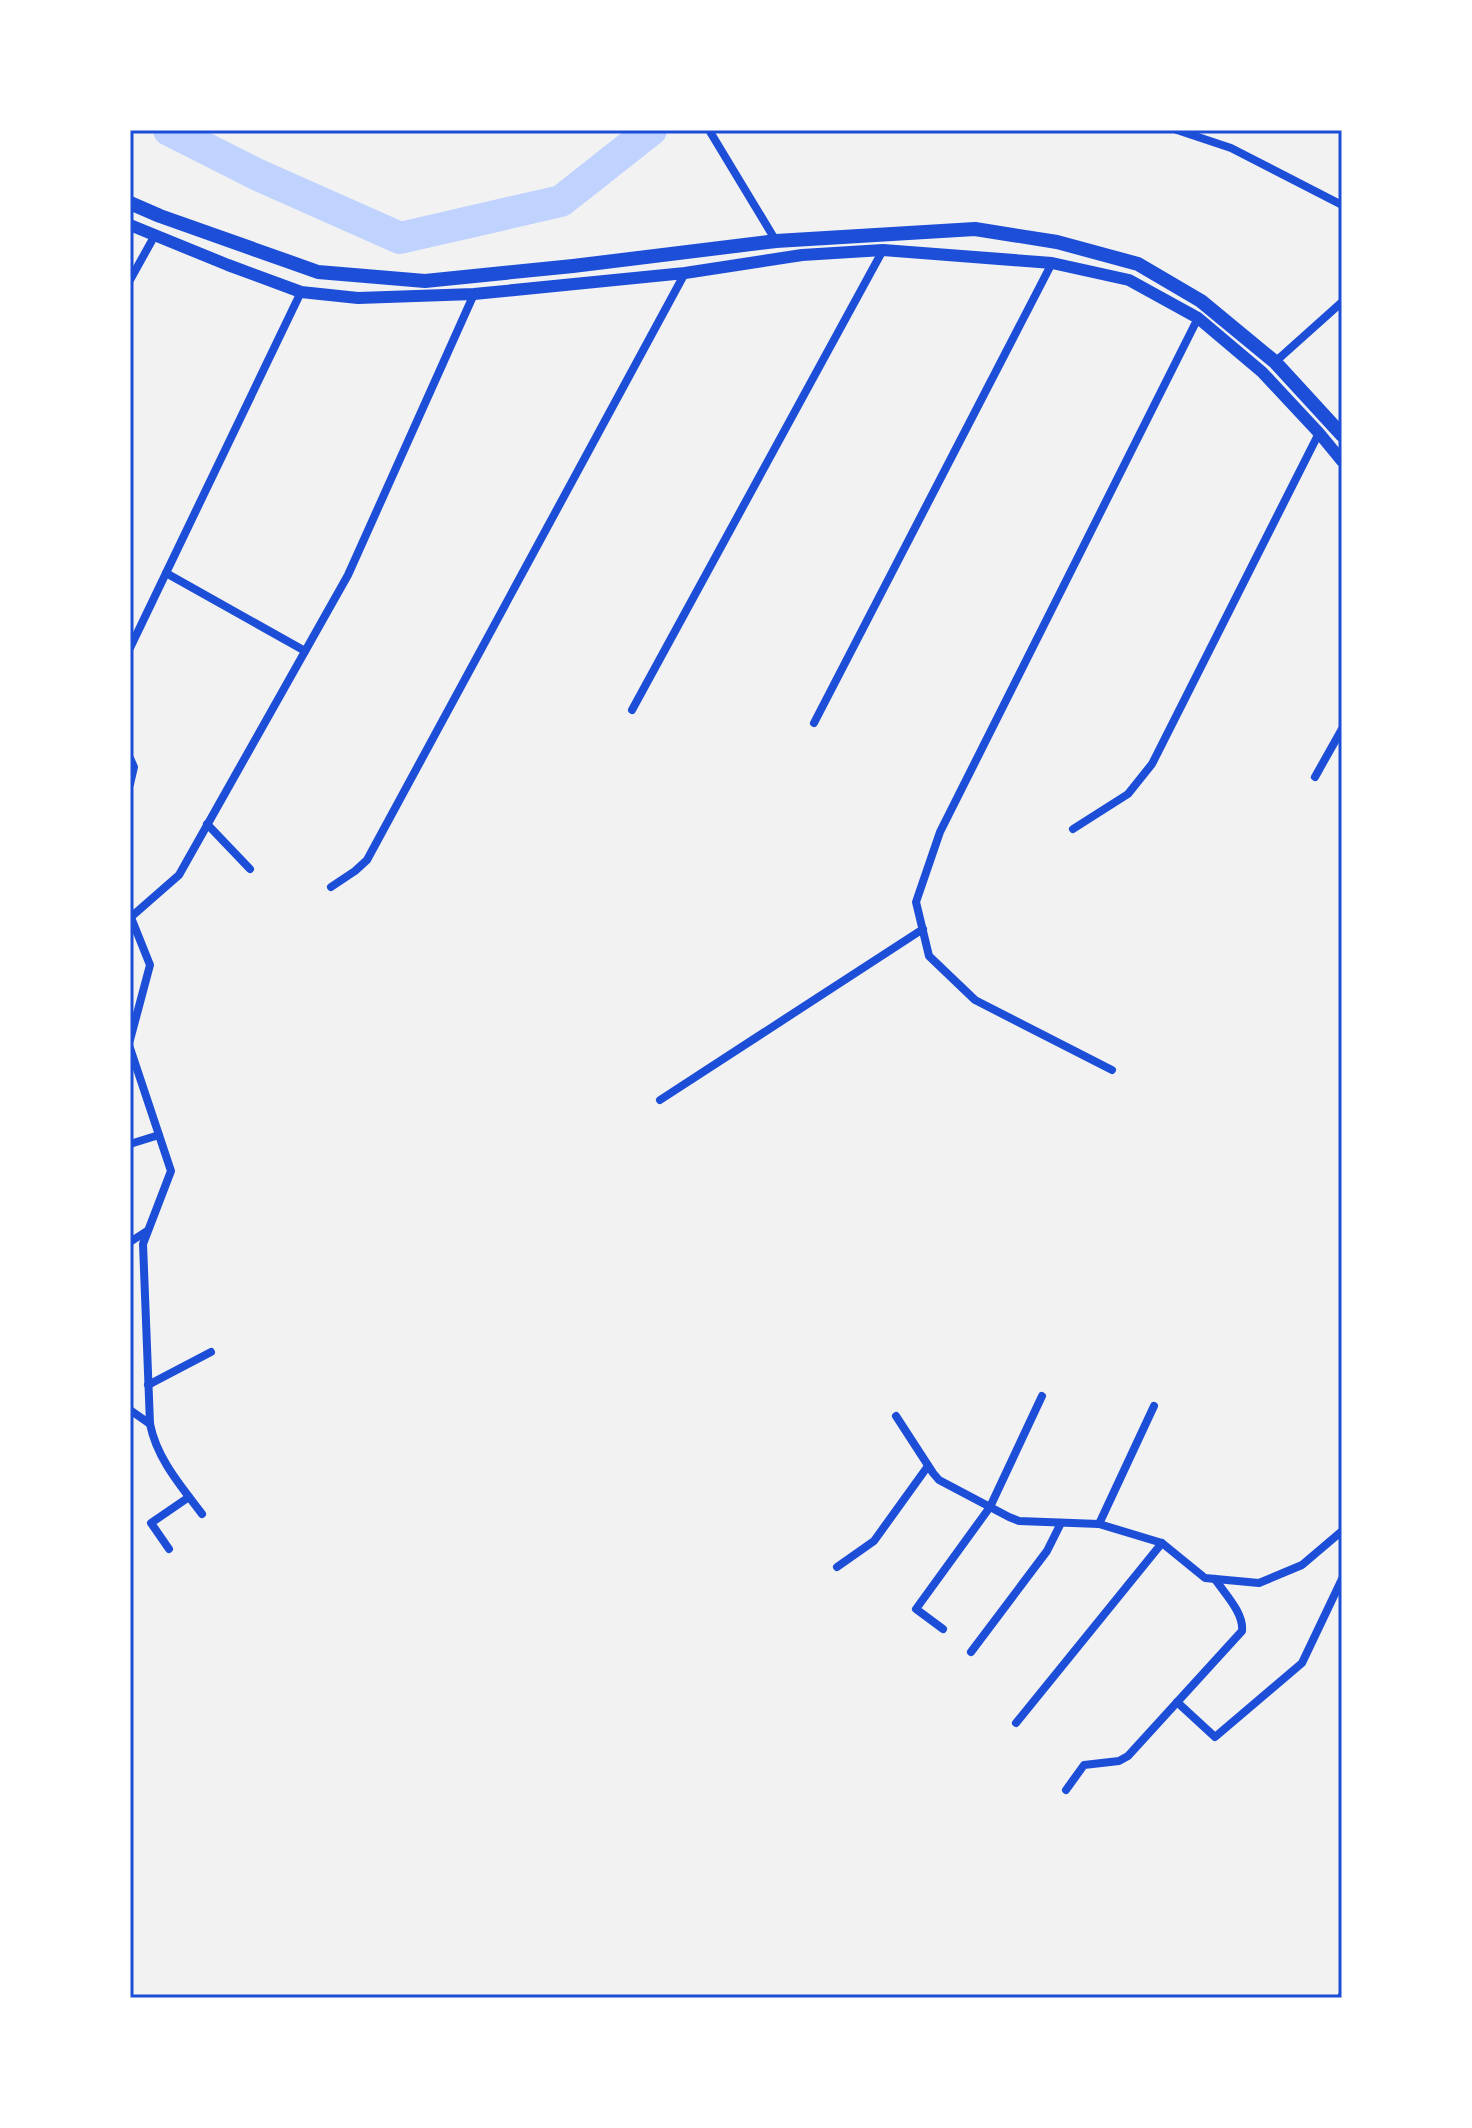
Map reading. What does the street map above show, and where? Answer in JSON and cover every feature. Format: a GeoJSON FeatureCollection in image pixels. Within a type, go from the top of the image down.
{"type":"FeatureCollection","features":[{"type":"Feature","properties":{"kind":"main road"},"geometry":{"type":"LineString","coordinates":[[130,203],[318,272],[425,281],[776,241],[975,229],[1057,242],[1138,264],[1201,301],[1275,362],[1342,435]]}},
{"type":"Feature","properties":{"kind":"main road"},"geometry":{"type":"LineString","coordinates":[[130,225],[301,292],[358,298],[474,294],[685,273],[802,255],[883,250],[1052,263],[1129,280],[1198,318],[1262,372],[1342,461]]}},
{"type":"Feature","properties":{"kind":"street"},"geometry":{"type":"LineString","coordinates":[[709,130],[776,241]]}},
{"type":"Feature","properties":{"kind":"street"},"geometry":{"type":"LineString","coordinates":[[1177,130],[1231,148],[1342,205]]}},
{"type":"Feature","properties":{"kind":"street"},"geometry":{"type":"LineString","coordinates":[[130,280],[155,235]]}},
{"type":"Feature","properties":{"kind":"street"},"geometry":{"type":"LineString","coordinates":[[632,710],[883,250]]}},
{"type":"Feature","properties":{"kind":"street"},"geometry":{"type":"LineString","coordinates":[[814,723],[1052,263]]}},
{"type":"Feature","properties":{"kind":"street"},"geometry":{"type":"LineString","coordinates":[[331,887],[367,860],[685,273]]}},
{"type":"Feature","properties":{"kind":"street"},"geometry":{"type":"LineString","coordinates":[[130,648],[301,292]]}},
{"type":"Feature","properties":{"kind":"street"},"geometry":{"type":"LineString","coordinates":[[130,1040],[150,965],[131,916],[179,875],[348,575],[474,294]]}},
{"type":"Feature","properties":{"kind":"street"},"geometry":{"type":"LineString","coordinates":[[1275,362],[1342,302]]}},
{"type":"Feature","properties":{"kind":"street"},"geometry":{"type":"LineString","coordinates":[[1112,1070],[975,1000],[929,956],[916,902],[940,832],[1198,318]]}},
{"type":"Feature","properties":{"kind":"street"},"geometry":{"type":"LineString","coordinates":[[1073,829],[1128,794],[1152,764],[1319,433]]}},
{"type":"Feature","properties":{"kind":"street"},"geometry":{"type":"LineString","coordinates":[[166,573],[305,651]]}},
{"type":"Feature","properties":{"kind":"street"},"geometry":{"type":"LineString","coordinates":[[1315,777],[1342,729]]}},
{"type":"Feature","properties":{"kind":"street"},"geometry":{"type":"LineString","coordinates":[[130,758],[134,767],[130,784]]}},
{"type":"Feature","properties":{"kind":"street"},"geometry":{"type":"LineString","coordinates":[[207,824],[250,869]]}},
{"type":"Feature","properties":{"kind":"street"},"geometry":{"type":"LineString","coordinates":[[660,1100],[923,929]]}},
{"type":"Feature","properties":{"kind":"street"},"geometry":{"type":"LineString","coordinates":[[130,1048],[171,1171],[143,1244],[150,1424],[156,1448],[164,1462],[202,1514]]}},
{"type":"Feature","properties":{"kind":"street"},"geometry":{"type":"LineString","coordinates":[[130,1144],[159,1135]]}},
{"type":"Feature","properties":{"kind":"street"},"geometry":{"type":"LineString","coordinates":[[130,1242],[148,1231]]}},
{"type":"Feature","properties":{"kind":"street"},"geometry":{"type":"LineString","coordinates":[[148,1385],[211,1352]]}},
{"type":"Feature","properties":{"kind":"street"},"geometry":{"type":"LineString","coordinates":[[943,1629],[916,1609],[990,1507],[1042,1396]]}},
{"type":"Feature","properties":{"kind":"street"},"geometry":{"type":"LineString","coordinates":[[1099,1524],[1154,1406]]}},
{"type":"Feature","properties":{"kind":"street"},"geometry":{"type":"LineString","coordinates":[[130,1410],[150,1424]]}},
{"type":"Feature","properties":{"kind":"street"},"geometry":{"type":"LineString","coordinates":[[896,1416],[939,1480],[990,1507],[1019,1521],[1099,1524],[1162,1543],[1205,1578],[1259,1583],[1302,1565],[1342,1531]]}},
{"type":"Feature","properties":{"kind":"street"},"geometry":{"type":"LineString","coordinates":[[837,1567],[874,1541],[928,1466]]}},
{"type":"Feature","properties":{"kind":"street"},"geometry":{"type":"LineString","coordinates":[[169,1549],[151,1523],[189,1497]]}},
{"type":"Feature","properties":{"kind":"street"},"geometry":{"type":"LineString","coordinates":[[971,1652],[1047,1551],[1061,1523]]}},
{"type":"Feature","properties":{"kind":"street"},"geometry":{"type":"LineString","coordinates":[[1016,1723],[1162,1543]]}},
{"type":"Feature","properties":{"kind":"street"},"geometry":{"type":"LineString","coordinates":[[1066,1790],[1084,1765],[1119,1761],[1128,1756],[1242,1631],[1243,1623],[1215,1579]]}},
{"type":"Feature","properties":{"kind":"street"},"geometry":{"type":"LineString","coordinates":[[1177,1702],[1215,1737],[1302,1663],[1342,1579]]}},
{"type":"Feature","properties":{"kind":"waterway"},"geometry":{"type":"LineString","coordinates":[[169,130],[258,175],[400,238],[561,201],[651,130]]}}]}
